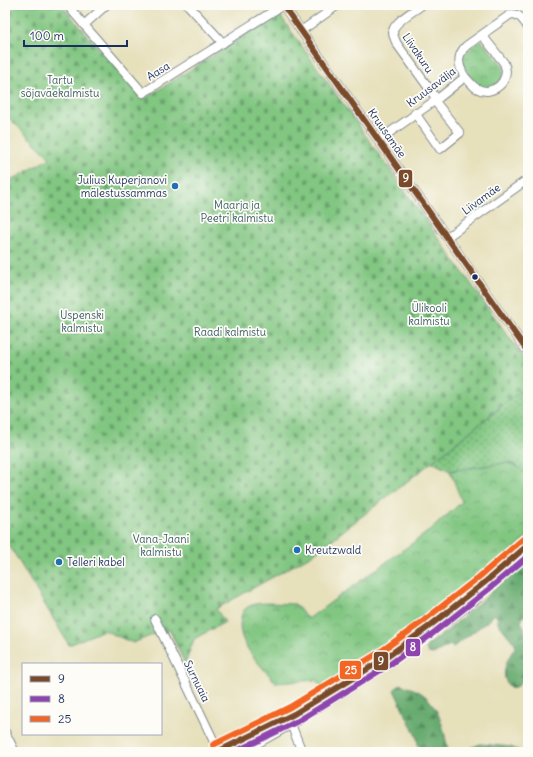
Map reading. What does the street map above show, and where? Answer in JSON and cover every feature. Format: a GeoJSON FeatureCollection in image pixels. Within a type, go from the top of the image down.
{"type":"FeatureCollection","features":[{"type":"Feature","properties":{"kind":"main road"},"geometry":{"type":"LineString","coordinates":[[240,752],[428,628],[528,545]]}},
{"type":"Feature","properties":{"kind":"main road"},"geometry":{"type":"LineString","coordinates":[[218,752],[290,720],[371,675],[420,641],[481,594],[528,554]]}},
{"type":"Feature","properties":{"kind":"street","name":"Aasa"},"geometry":{"type":"LineString","coordinates":[[67,5],[143,93],[283,5]]}},
{"type":"Feature","properties":{"kind":"street"},"geometry":{"type":"LineString","coordinates":[[84,25],[106,5]]}},
{"type":"Feature","properties":{"kind":"street"},"geometry":{"type":"LineString","coordinates":[[188,5],[222,43]]}},
{"type":"Feature","properties":{"kind":"street","name":"Kruusamäe"},"geometry":{"type":"LineString","coordinates":[[283,5],[528,352]]}},
{"type":"Feature","properties":{"kind":"street"},"geometry":{"type":"LineString","coordinates":[[301,31],[338,5]]}},
{"type":"Feature","properties":{"kind":"street","name":"Liivakuru"},"geometry":{"type":"LineString","coordinates":[[415,113],[440,149],[460,133],[435,99],[394,37],[393,30],[397,23],[422,5]]}},
{"type":"Feature","properties":{"kind":"street","name":"Kruusavälja"},"geometry":{"type":"LineString","coordinates":[[378,140],[465,77],[458,62],[462,50],[511,14],[515,14],[522,18],[528,27]]}},
{"type":"Feature","properties":{"kind":"street"},"geometry":{"type":"LineString","coordinates":[[465,77],[477,89],[490,91],[501,85],[506,75],[504,63],[482,35]]}},
{"type":"Feature","properties":{"kind":"street","name":"Liivamäe"},"geometry":{"type":"LineString","coordinates":[[448,237],[528,179]]}},
{"type":"Feature","properties":{"kind":"street","name":"Surnuaia"},"geometry":{"type":"LineString","coordinates":[[155,619],[218,752]]}},
{"type":"Feature","properties":{"kind":"street"},"geometry":{"type":"LineString","coordinates":[[290,720],[302,752]]}},
{"type":"Feature","properties":{"kind":"street"},"geometry":{"type":"LineString","coordinates":[[5,732],[15,752]]}},
{"type":"Feature","properties":{"kind":"green space","name":"Maarja ja Peetri kalmistu"},"geometry":{"type":"Polygon","coordinates":[[[5,5],[61,5],[144,99],[279,14],[528,364],[528,385],[432,462],[312,555],[216,609],[225,622],[194,639],[185,664],[170,630],[133,643],[104,630],[69,645],[5,538],[5,184],[50,158],[5,114],[5,5]]]}},
{"type":"Feature","properties":{"kind":"green space"},"geometry":{"type":"Polygon","coordinates":[[[480,39],[504,67],[502,80],[489,89],[477,85],[464,67],[462,56],[480,39]]]}},
{"type":"Feature","properties":{"kind":"green space"},"geometry":{"type":"Polygon","coordinates":[[[528,385],[528,477],[514,464],[506,463],[450,471],[432,462],[528,385]]]}},
{"type":"Feature","properties":{"kind":"green space"},"geometry":{"type":"Polygon","coordinates":[[[506,463],[519,467],[528,477],[527,537],[493,569],[450,605],[368,663],[322,688],[316,680],[276,683],[245,645],[240,627],[242,615],[247,607],[259,603],[295,604],[308,619],[429,531],[462,502],[450,471],[506,463]]]}},
{"type":"Feature","properties":{"kind":"green space"},"geometry":{"type":"Polygon","coordinates":[[[528,560],[528,614],[523,617],[521,622],[528,636],[528,674],[518,686],[511,688],[507,684],[504,673],[509,657],[515,648],[515,644],[498,623],[497,616],[493,614],[488,621],[453,647],[450,645],[433,654],[428,653],[426,648],[428,645],[448,630],[528,560]]]}},
{"type":"Feature","properties":{"kind":"green space"},"geometry":{"type":"Polygon","coordinates":[[[401,684],[421,693],[430,700],[441,721],[448,752],[419,752],[417,738],[394,690],[401,684]]]}},
{"type":"Feature","properties":{"kind":"green space"},"geometry":{"type":"Polygon","coordinates":[[[480,744],[511,747],[522,752],[462,752],[480,744]]]}},
{"type":"Feature","properties":{"kind":"transit line","name":"9"},"geometry":{"type":"LineString","coordinates":[[283,5],[528,352]]}},
{"type":"Feature","properties":{"kind":"transit line","name":"25"},"geometry":{"type":"LineString","coordinates":[[213,745],[290,707],[380,652],[422,622],[479,577],[523,539]]}},
{"type":"Feature","properties":{"kind":"transit line","name":"9"},"geometry":{"type":"LineString","coordinates":[[217,752],[294,714],[384,659],[427,628],[484,583],[528,545]]}},
{"type":"Feature","properties":{"kind":"transit line","name":"8"},"geometry":{"type":"LineString","coordinates":[[235,752],[298,721],[389,665],[432,634],[528,556]]}},
{"type":"Feature","properties":{"kind":"place","name":"Julius Kuperjanovi mälestussammas"},"geometry":{"type":"Point","coordinates":[175,186]}},
{"type":"Feature","properties":{"kind":"place","name":"Kreutzwald"},"geometry":{"type":"Point","coordinates":[297,550]}},
{"type":"Feature","properties":{"kind":"place","name":"Telleri kabel"},"geometry":{"type":"Point","coordinates":[59,562]}},
{"type":"Feature","properties":{"kind":"park label","name":"Tartu sõjaväekalmistu"},"geometry":{"type":"Point","coordinates":[60,86]}},
{"type":"Feature","properties":{"kind":"park label","name":"Ülikooli kalmistu"},"geometry":{"type":"Point","coordinates":[429,314]}},
{"type":"Feature","properties":{"kind":"park label","name":"Uspenski kalmistu"},"geometry":{"type":"Point","coordinates":[82,321]}},
{"type":"Feature","properties":{"kind":"park label","name":"Raadi kalmistu"},"geometry":{"type":"Point","coordinates":[230,332]}},
{"type":"Feature","properties":{"kind":"park label","name":"Vana-Jaani kalmistu"},"geometry":{"type":"Point","coordinates":[161,545]}}]}
